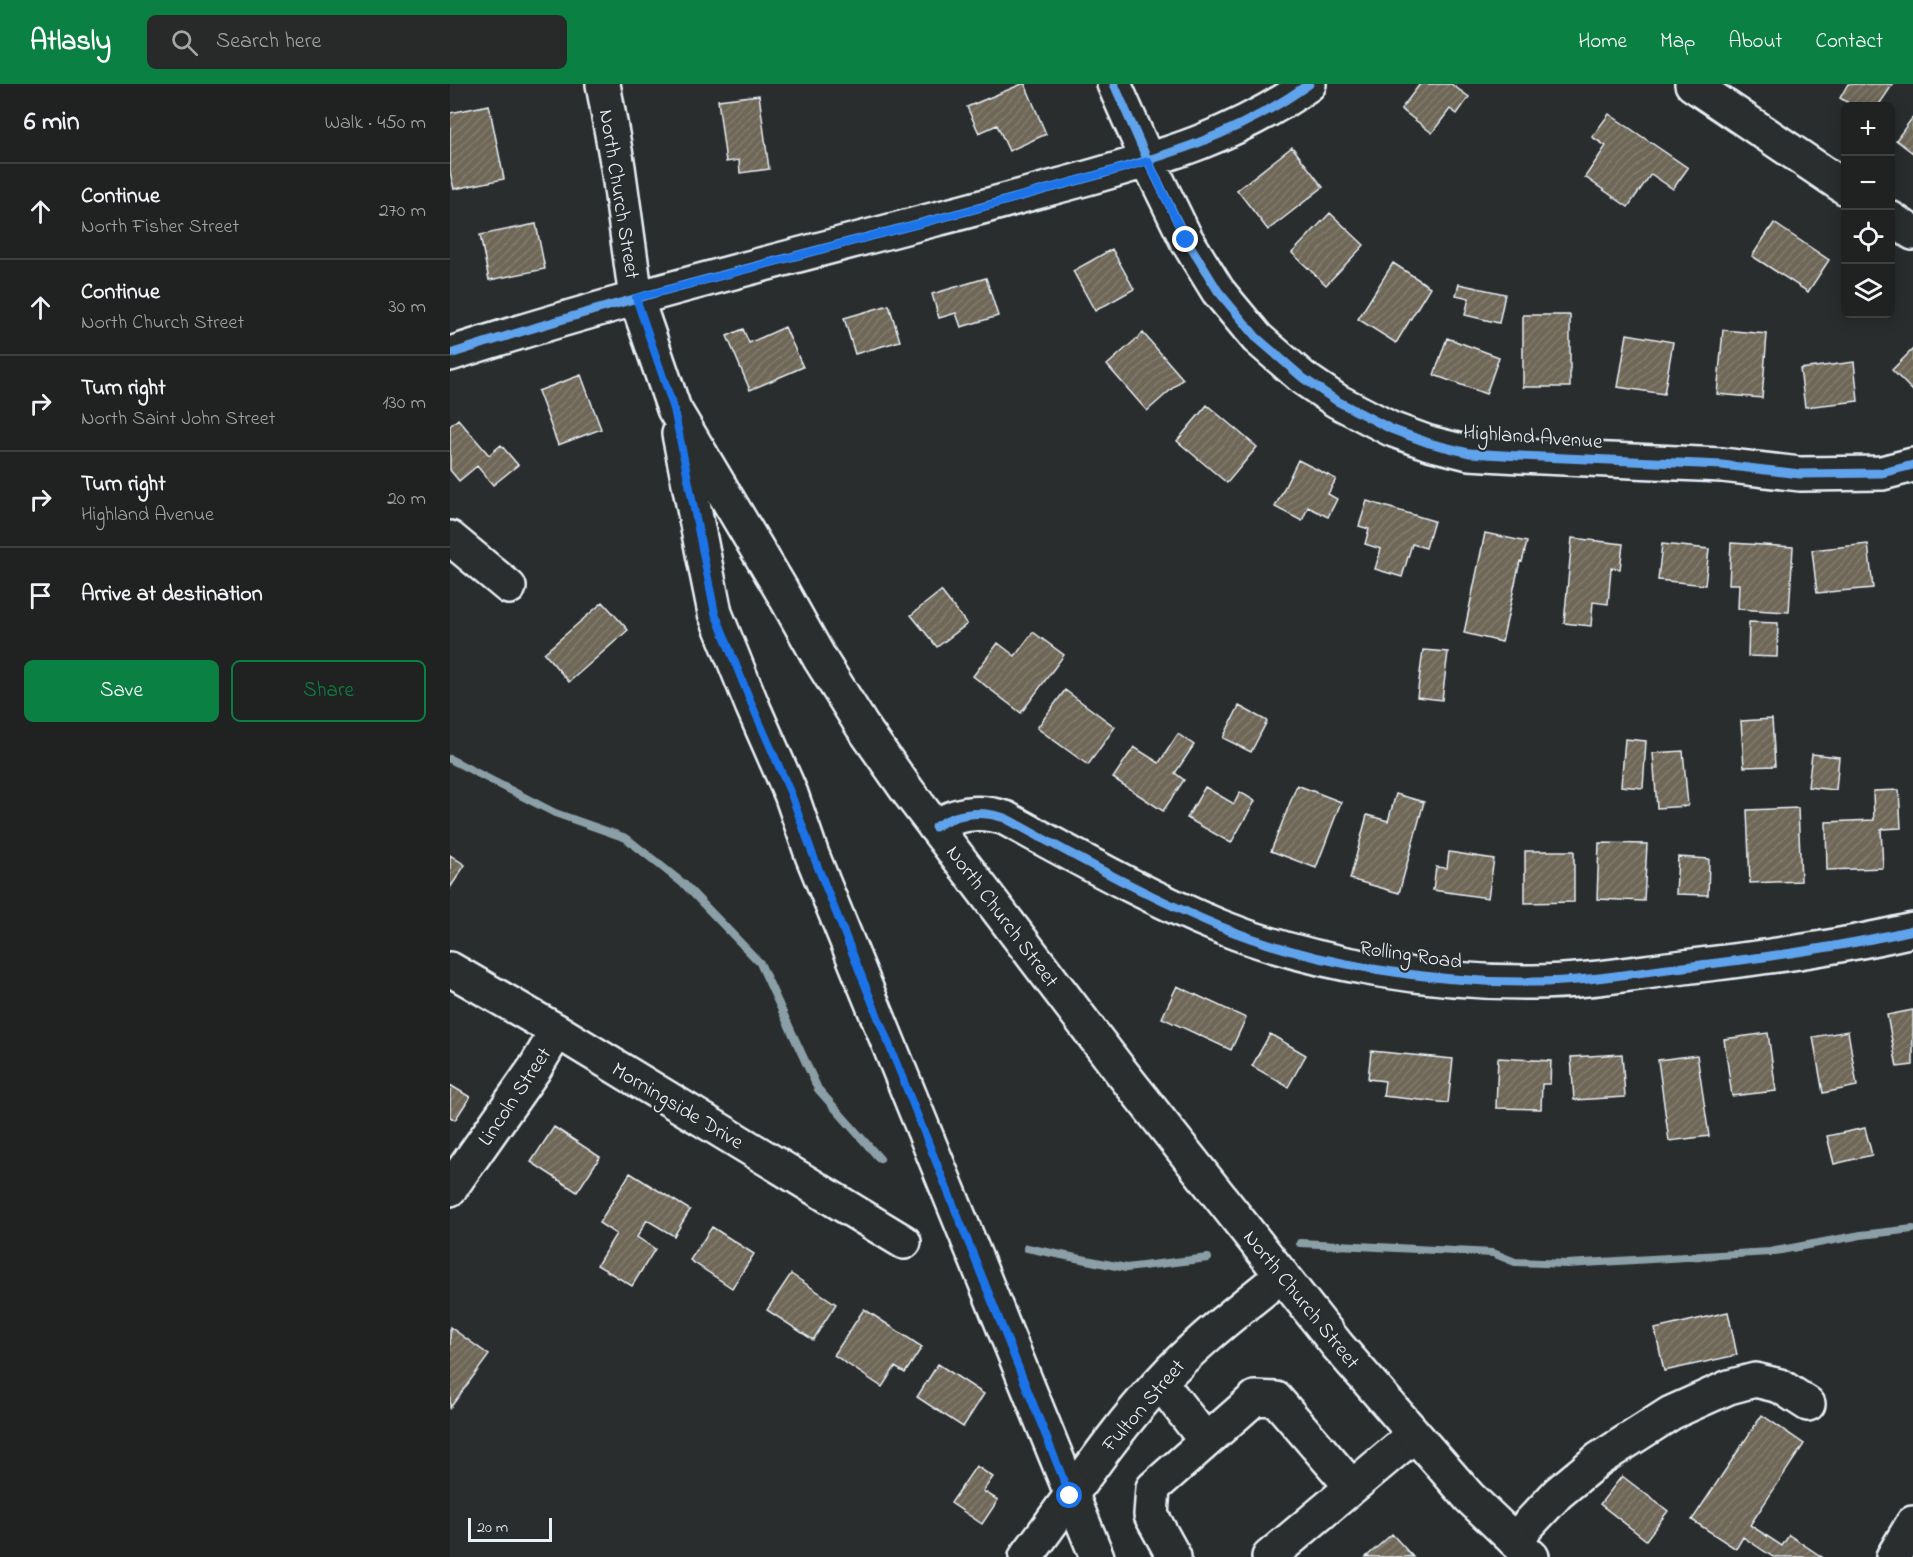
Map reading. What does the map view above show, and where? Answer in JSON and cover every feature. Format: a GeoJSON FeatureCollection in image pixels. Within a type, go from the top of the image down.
{"type":"FeatureCollection","features":[{"type":"Feature","properties":{"kind":"street","name":"North Church Street"},"geometry":{"type":"LineString","coordinates":[[603,84],[618,167],[636,298],[674,409],[826,669],[868,735],[935,827],[1119,1069],[1337,1345],[1469,1497],[1523,1548]]}},
{"type":"Feature","properties":{"kind":"street","name":"Highland Avenue"},"geometry":{"type":"LineString","coordinates":[[1114,84],[1186,240],[1218,291],[1257,338],[1303,378],[1337,401],[1391,429],[1429,443],[1468,453],[1722,465],[1800,474],[1882,473],[1913,465]]}},
{"type":"Feature","properties":{"kind":"street"},"geometry":{"type":"LineString","coordinates":[[450,354],[636,298],[1148,161],[1192,147],[1235,129],[1309,84]]}},
{"type":"Feature","properties":{"kind":"street"},"geometry":{"type":"LineString","coordinates":[[1692,84],[1841,185]]}},
{"type":"Feature","properties":{"kind":"street"},"geometry":{"type":"LineString","coordinates":[[1895,221],[1913,233]]}},
{"type":"Feature","properties":{"kind":"street"},"geometry":{"type":"LineString","coordinates":[[674,409],[715,613],[791,794],[817,866],[1096,1557]]}},
{"type":"Feature","properties":{"kind":"street"},"geometry":{"type":"LineString","coordinates":[[450,538],[509,587]]}},
{"type":"Feature","properties":{"kind":"street","name":"Rolling Road"},"geometry":{"type":"LineString","coordinates":[[935,827],[964,813],[989,813],[1005,818],[1096,868],[1222,927],[1330,960],[1416,975],[1475,981],[1534,982],[1622,976],[1757,959],[1877,939],[1913,930]]}},
{"type":"Feature","properties":{"kind":"street","name":"Morningside Drive"},"geometry":{"type":"LineString","coordinates":[[450,969],[557,1031],[904,1242]]}},
{"type":"Feature","properties":{"kind":"street","name":"Lincoln Street"},"geometry":{"type":"LineString","coordinates":[[450,1189],[535,1068],[557,1031]]}},
{"type":"Feature","properties":{"kind":"street","name":"Fulton Street"},"geometry":{"type":"LineString","coordinates":[[1026,1557],[1124,1424],[1160,1382],[1199,1342],[1282,1275]]}},
{"type":"Feature","properties":{"kind":"street"},"geometry":{"type":"LineString","coordinates":[[1523,1548],[1558,1493],[1599,1459],[1671,1413],[1729,1387],[1755,1380],[1780,1386],[1808,1404]]}},
{"type":"Feature","properties":{"kind":"street"},"geometry":{"type":"LineString","coordinates":[[1160,1382],[1206,1441]]}},
{"type":"Feature","properties":{"kind":"street"},"geometry":{"type":"LineString","coordinates":[[1174,1557],[1151,1515],[1153,1488],[1255,1398],[1276,1399],[1352,1487]]}},
{"type":"Feature","properties":{"kind":"street"},"geometry":{"type":"LineString","coordinates":[[1269,1557],[1414,1436]]}},
{"type":"Feature","properties":{"kind":"street"},"geometry":{"type":"LineString","coordinates":[[1893,1557],[1913,1523]]}},
{"type":"Feature","properties":{"kind":"building"},"geometry":{"type":"Polygon","coordinates":[[[1025,84],[1046,134],[1009,151],[997,125],[979,133],[967,107],[1025,84]]]}},
{"type":"Feature","properties":{"kind":"building"},"geometry":{"type":"Polygon","coordinates":[[[1420,84],[1451,84],[1469,97],[1457,114],[1450,109],[1432,133],[1401,109],[1420,84]]]}},
{"type":"Feature","properties":{"kind":"building"},"geometry":{"type":"Polygon","coordinates":[[[1848,84],[1893,84],[1881,102],[1846,102],[1840,98],[1848,84]]]}},
{"type":"Feature","properties":{"kind":"building"},"geometry":{"type":"Polygon","coordinates":[[[759,95],[769,169],[740,173],[739,160],[726,162],[718,100],[759,95]]]}},
{"type":"Feature","properties":{"kind":"building"},"geometry":{"type":"Polygon","coordinates":[[[489,105],[504,179],[454,189],[450,172],[450,113],[489,105]]]}},
{"type":"Feature","properties":{"kind":"building"},"geometry":{"type":"Polygon","coordinates":[[[1609,114],[1688,168],[1673,189],[1651,174],[1628,207],[1585,177],[1606,146],[1592,137],[1609,114]]]}},
{"type":"Feature","properties":{"kind":"building"},"geometry":{"type":"Polygon","coordinates":[[[1913,117],[1913,153],[1896,140],[1913,117]]]}},
{"type":"Feature","properties":{"kind":"building"},"geometry":{"type":"Polygon","coordinates":[[[1292,147],[1323,187],[1268,230],[1237,190],[1292,147]]]}},
{"type":"Feature","properties":{"kind":"building"},"geometry":{"type":"Polygon","coordinates":[[[1330,213],[1364,245],[1326,285],[1292,253],[1330,213]]]}},
{"type":"Feature","properties":{"kind":"building"},"geometry":{"type":"Polygon","coordinates":[[[1774,223],[1829,260],[1808,292],[1752,256],[1774,223]]]}},
{"type":"Feature","properties":{"kind":"building"},"geometry":{"type":"Polygon","coordinates":[[[536,224],[545,269],[489,280],[480,235],[536,224]]]}},
{"type":"Feature","properties":{"kind":"building"},"geometry":{"type":"Polygon","coordinates":[[[1112,249],[1134,289],[1095,311],[1073,271],[1112,249]]]}},
{"type":"Feature","properties":{"kind":"building"},"geometry":{"type":"Polygon","coordinates":[[[1393,263],[1430,287],[1396,343],[1358,319],[1393,263]]]}},
{"type":"Feature","properties":{"kind":"building"},"geometry":{"type":"Polygon","coordinates":[[[986,278],[998,316],[961,327],[956,313],[939,318],[932,294],[986,278]]]}},
{"type":"Feature","properties":{"kind":"building"},"geometry":{"type":"Polygon","coordinates":[[[1459,284],[1505,294],[1499,323],[1465,315],[1469,298],[1456,295],[1459,284]]]}},
{"type":"Feature","properties":{"kind":"building"},"geometry":{"type":"Polygon","coordinates":[[[889,305],[900,341],[855,354],[844,318],[889,305]]]}},
{"type":"Feature","properties":{"kind":"building"},"geometry":{"type":"Polygon","coordinates":[[[1523,315],[1570,315],[1570,387],[1523,387],[1523,315]]]}},
{"type":"Feature","properties":{"kind":"building"},"geometry":{"type":"Polygon","coordinates":[[[785,327],[803,367],[750,390],[727,336],[743,329],[749,343],[785,327]]]}},
{"type":"Feature","properties":{"kind":"building"},"geometry":{"type":"Polygon","coordinates":[[[1723,330],[1767,334],[1762,398],[1717,394],[1723,330]]]}},
{"type":"Feature","properties":{"kind":"building"},"geometry":{"type":"Polygon","coordinates":[[[1143,333],[1183,379],[1147,411],[1107,365],[1143,333]]]}},
{"type":"Feature","properties":{"kind":"building"},"geometry":{"type":"Polygon","coordinates":[[[1627,334],[1673,342],[1664,394],[1618,387],[1627,334]]]}},
{"type":"Feature","properties":{"kind":"building"},"geometry":{"type":"Polygon","coordinates":[[[1447,338],[1499,357],[1486,394],[1434,375],[1447,338]]]}},
{"type":"Feature","properties":{"kind":"building"},"geometry":{"type":"Polygon","coordinates":[[[1913,349],[1913,391],[1892,370],[1913,349]]]}},
{"type":"Feature","properties":{"kind":"building"},"geometry":{"type":"Polygon","coordinates":[[[1854,362],[1858,401],[1805,407],[1800,369],[1854,362]]]}},
{"type":"Feature","properties":{"kind":"building"},"geometry":{"type":"Polygon","coordinates":[[[581,375],[601,429],[558,445],[538,391],[581,375]]]}},
{"type":"Feature","properties":{"kind":"building"},"geometry":{"type":"Polygon","coordinates":[[[1207,405],[1257,447],[1227,483],[1177,441],[1207,405]]]}},
{"type":"Feature","properties":{"kind":"building"},"geometry":{"type":"Polygon","coordinates":[[[458,419],[489,455],[501,445],[518,465],[493,485],[477,466],[459,481],[450,470],[450,426],[458,419]]]}},
{"type":"Feature","properties":{"kind":"building"},"geometry":{"type":"Polygon","coordinates":[[[1298,460],[1336,479],[1328,494],[1337,499],[1328,517],[1308,507],[1302,521],[1275,507],[1298,460]]]}},
{"type":"Feature","properties":{"kind":"building"},"geometry":{"type":"Polygon","coordinates":[[[1367,501],[1434,521],[1426,548],[1412,544],[1402,577],[1375,569],[1381,549],[1365,544],[1369,529],[1359,526],[1367,501]]]}},
{"type":"Feature","properties":{"kind":"building"},"geometry":{"type":"Polygon","coordinates":[[[1485,533],[1527,542],[1522,562],[1520,561],[1502,642],[1464,633],[1485,533]]]}},
{"type":"Feature","properties":{"kind":"building"},"geometry":{"type":"Polygon","coordinates":[[[1572,538],[1623,544],[1620,569],[1611,568],[1608,604],[1593,602],[1591,626],[1564,623],[1572,538]]]}},
{"type":"Feature","properties":{"kind":"building"},"geometry":{"type":"Polygon","coordinates":[[[1731,543],[1793,547],[1789,612],[1738,609],[1739,584],[1729,584],[1731,543]]]}},
{"type":"Feature","properties":{"kind":"building"},"geometry":{"type":"Polygon","coordinates":[[[1662,544],[1709,549],[1705,585],[1658,580],[1662,544]]]}},
{"type":"Feature","properties":{"kind":"building"},"geometry":{"type":"Polygon","coordinates":[[[1868,544],[1873,588],[1817,593],[1812,550],[1868,544]]]}},
{"type":"Feature","properties":{"kind":"building"},"geometry":{"type":"Polygon","coordinates":[[[941,591],[967,624],[937,647],[911,615],[941,591]]]}},
{"type":"Feature","properties":{"kind":"building"},"geometry":{"type":"Polygon","coordinates":[[[603,602],[628,630],[569,682],[544,653],[603,602]]]}},
{"type":"Feature","properties":{"kind":"building"},"geometry":{"type":"Polygon","coordinates":[[[1749,622],[1778,623],[1777,657],[1748,656],[1749,622]]]}},
{"type":"Feature","properties":{"kind":"building"},"geometry":{"type":"Polygon","coordinates":[[[1033,632],[1064,655],[1021,713],[973,676],[998,643],[1015,656],[1033,632]]]}},
{"type":"Feature","properties":{"kind":"building"},"geometry":{"type":"Polygon","coordinates":[[[1423,650],[1448,652],[1442,700],[1417,697],[1423,650]]]}},
{"type":"Feature","properties":{"kind":"building"},"geometry":{"type":"Polygon","coordinates":[[[1065,690],[1115,727],[1088,765],[1037,728],[1065,690]]]}},
{"type":"Feature","properties":{"kind":"building"},"geometry":{"type":"Polygon","coordinates":[[[1239,706],[1267,721],[1251,752],[1223,738],[1239,706]]]}},
{"type":"Feature","properties":{"kind":"building"},"geometry":{"type":"Polygon","coordinates":[[[1772,719],[1775,766],[1744,767],[1741,721],[1772,719]]]}},
{"type":"Feature","properties":{"kind":"building"},"geometry":{"type":"Polygon","coordinates":[[[1178,734],[1194,745],[1175,773],[1184,780],[1163,811],[1113,778],[1134,747],[1159,763],[1178,734]]]}},
{"type":"Feature","properties":{"kind":"building"},"geometry":{"type":"Polygon","coordinates":[[[1625,739],[1646,741],[1643,788],[1621,786],[1625,739]]]}},
{"type":"Feature","properties":{"kind":"building"},"geometry":{"type":"Polygon","coordinates":[[[1683,751],[1688,806],[1657,808],[1653,753],[1683,751]]]}},
{"type":"Feature","properties":{"kind":"building"},"geometry":{"type":"Polygon","coordinates":[[[1812,754],[1839,757],[1836,790],[1808,787],[1812,754]]]}},
{"type":"Feature","properties":{"kind":"building"},"geometry":{"type":"Polygon","coordinates":[[[1297,785],[1341,802],[1316,868],[1271,851],[1297,785]]]}},
{"type":"Feature","properties":{"kind":"building"},"geometry":{"type":"Polygon","coordinates":[[[1205,787],[1234,804],[1240,792],[1255,801],[1231,843],[1187,818],[1205,787]]]}},
{"type":"Feature","properties":{"kind":"building"},"geometry":{"type":"Polygon","coordinates":[[[1899,790],[1901,828],[1881,829],[1883,868],[1827,870],[1826,822],[1874,820],[1873,791],[1899,790]]]}},
{"type":"Feature","properties":{"kind":"building"},"geometry":{"type":"Polygon","coordinates":[[[1396,794],[1424,802],[1399,893],[1350,879],[1367,815],[1388,821],[1396,794]]]}},
{"type":"Feature","properties":{"kind":"building"},"geometry":{"type":"Polygon","coordinates":[[[1798,808],[1801,881],[1750,883],[1747,810],[1798,808]]]}},
{"type":"Feature","properties":{"kind":"building"},"geometry":{"type":"Polygon","coordinates":[[[1599,843],[1647,844],[1644,901],[1597,899],[1599,843]]]}},
{"type":"Feature","properties":{"kind":"building"},"geometry":{"type":"Polygon","coordinates":[[[1525,851],[1574,851],[1574,902],[1525,903],[1525,851]]]}},
{"type":"Feature","properties":{"kind":"building"},"geometry":{"type":"Polygon","coordinates":[[[1449,852],[1494,859],[1488,898],[1433,890],[1436,867],[1447,868],[1449,852]]]}},
{"type":"Feature","properties":{"kind":"building"},"geometry":{"type":"Polygon","coordinates":[[[450,855],[465,865],[450,888],[450,855]]]}},
{"type":"Feature","properties":{"kind":"building"},"geometry":{"type":"Polygon","coordinates":[[[1678,857],[1709,859],[1708,895],[1676,894],[1678,857]]]}},
{"type":"Feature","properties":{"kind":"building"},"geometry":{"type":"Polygon","coordinates":[[[1177,986],[1246,1018],[1231,1050],[1162,1018],[1177,986]]]}},
{"type":"Feature","properties":{"kind":"building"},"geometry":{"type":"Polygon","coordinates":[[[1913,1010],[1913,1065],[1897,1067],[1887,1015],[1913,1010]]]}},
{"type":"Feature","properties":{"kind":"building"},"geometry":{"type":"Polygon","coordinates":[[[1848,1031],[1857,1086],[1823,1093],[1813,1037],[1848,1031]]]}},
{"type":"Feature","properties":{"kind":"building"},"geometry":{"type":"Polygon","coordinates":[[[1768,1033],[1776,1091],[1732,1096],[1724,1039],[1768,1033]]]}},
{"type":"Feature","properties":{"kind":"building"},"geometry":{"type":"Polygon","coordinates":[[[1270,1034],[1306,1055],[1288,1087],[1252,1066],[1270,1034]]]}},
{"type":"Feature","properties":{"kind":"building"},"geometry":{"type":"Polygon","coordinates":[[[1371,1051],[1453,1059],[1448,1103],[1383,1096],[1385,1081],[1368,1079],[1371,1051]]]}},
{"type":"Feature","properties":{"kind":"building"},"geometry":{"type":"Polygon","coordinates":[[[1622,1054],[1625,1097],[1574,1100],[1571,1057],[1622,1054]]]}},
{"type":"Feature","properties":{"kind":"building"},"geometry":{"type":"Polygon","coordinates":[[[1697,1055],[1709,1136],[1669,1141],[1658,1060],[1697,1055]]]}},
{"type":"Feature","properties":{"kind":"building"},"geometry":{"type":"Polygon","coordinates":[[[1498,1058],[1551,1061],[1550,1084],[1542,1084],[1541,1109],[1496,1108],[1498,1058]]]}},
{"type":"Feature","properties":{"kind":"building"},"geometry":{"type":"Polygon","coordinates":[[[450,1085],[470,1097],[455,1120],[450,1117],[450,1085]]]}},
{"type":"Feature","properties":{"kind":"building"},"geometry":{"type":"Polygon","coordinates":[[[554,1127],[600,1157],[577,1192],[531,1162],[554,1127]]]}},
{"type":"Feature","properties":{"kind":"building"},"geometry":{"type":"Polygon","coordinates":[[[1865,1128],[1872,1155],[1834,1164],[1827,1136],[1865,1128]]]}},
{"type":"Feature","properties":{"kind":"building"},"geometry":{"type":"Polygon","coordinates":[[[630,1173],[690,1210],[674,1236],[647,1220],[637,1237],[655,1249],[632,1286],[597,1265],[616,1234],[599,1223],[630,1173]]]}},
{"type":"Feature","properties":{"kind":"building"},"geometry":{"type":"Polygon","coordinates":[[[712,1227],[754,1254],[732,1288],[690,1260],[712,1227]]]}},
{"type":"Feature","properties":{"kind":"building"},"geometry":{"type":"Polygon","coordinates":[[[791,1274],[836,1304],[813,1340],[767,1310],[791,1274]]]}},
{"type":"Feature","properties":{"kind":"building"},"geometry":{"type":"Polygon","coordinates":[[[864,1309],[922,1347],[905,1373],[895,1367],[882,1387],[834,1355],[864,1309]]]}},
{"type":"Feature","properties":{"kind":"building"},"geometry":{"type":"Polygon","coordinates":[[[1728,1312],[1737,1355],[1664,1371],[1655,1329],[1728,1312]]]}},
{"type":"Feature","properties":{"kind":"building"},"geometry":{"type":"Polygon","coordinates":[[[450,1327],[489,1355],[450,1408],[450,1327]]]}},
{"type":"Feature","properties":{"kind":"building"},"geometry":{"type":"Polygon","coordinates":[[[938,1364],[984,1394],[963,1427],[917,1397],[938,1364]]]}},
{"type":"Feature","properties":{"kind":"building"},"geometry":{"type":"Polygon","coordinates":[[[1762,1415],[1804,1444],[1750,1525],[1782,1546],[1789,1535],[1822,1557],[1773,1557],[1743,1537],[1736,1549],[1692,1520],[1762,1415]]]}},
{"type":"Feature","properties":{"kind":"building"},"geometry":{"type":"Polygon","coordinates":[[[976,1466],[993,1477],[983,1491],[998,1500],[982,1524],[951,1503],[976,1466]]]}},
{"type":"Feature","properties":{"kind":"building"},"geometry":{"type":"Polygon","coordinates":[[[1622,1476],[1668,1511],[1646,1540],[1600,1504],[1622,1476]]]}},
{"type":"Feature","properties":{"kind":"building"},"geometry":{"type":"Polygon","coordinates":[[[1392,1534],[1413,1557],[1366,1557],[1392,1534]]]}},
{"type":"Feature","properties":{"kind":"waterway"},"geometry":{"type":"LineString","coordinates":[[450,759],[555,813],[626,838],[685,885],[760,963],[818,1089],[880,1159]]}},
{"type":"Feature","properties":{"kind":"waterway"},"geometry":{"type":"LineString","coordinates":[[1300,1243],[1493,1253],[1515,1262],[1567,1264],[1770,1252],[1861,1235],[1913,1229]]}},
{"type":"Feature","properties":{"kind":"waterway"},"geometry":{"type":"LineString","coordinates":[[1027,1248],[1126,1268],[1208,1258]]}},
{"type":"Feature","properties":{"kind":"cycle path"},"geometry":{"type":"LineString","coordinates":[[1114,84],[1186,239],[1218,291],[1257,338],[1303,378],[1337,401],[1391,429],[1429,443],[1469,453],[1722,465],[1800,474],[1882,473],[1913,465]]}},
{"type":"Feature","properties":{"kind":"cycle path"},"geometry":{"type":"LineString","coordinates":[[450,354],[631,300],[972,210],[1170,153],[1227,131],[1282,102],[1309,84]]}},
{"type":"Feature","properties":{"kind":"cycle path"},"geometry":{"type":"LineString","coordinates":[[935,827],[960,815],[978,813],[996,815],[1139,889],[1221,927],[1295,952],[1374,969],[1415,975],[1494,981],[1552,982],[1590,979],[1799,952],[1913,930]]}},
{"type":"Feature","properties":{"kind":"route"},"geometry":{"type":"LineString","coordinates":[[1070,1496],[813,855],[791,794],[715,613],[674,409],[636,298],[1148,161],[1186,240]]}}]}
